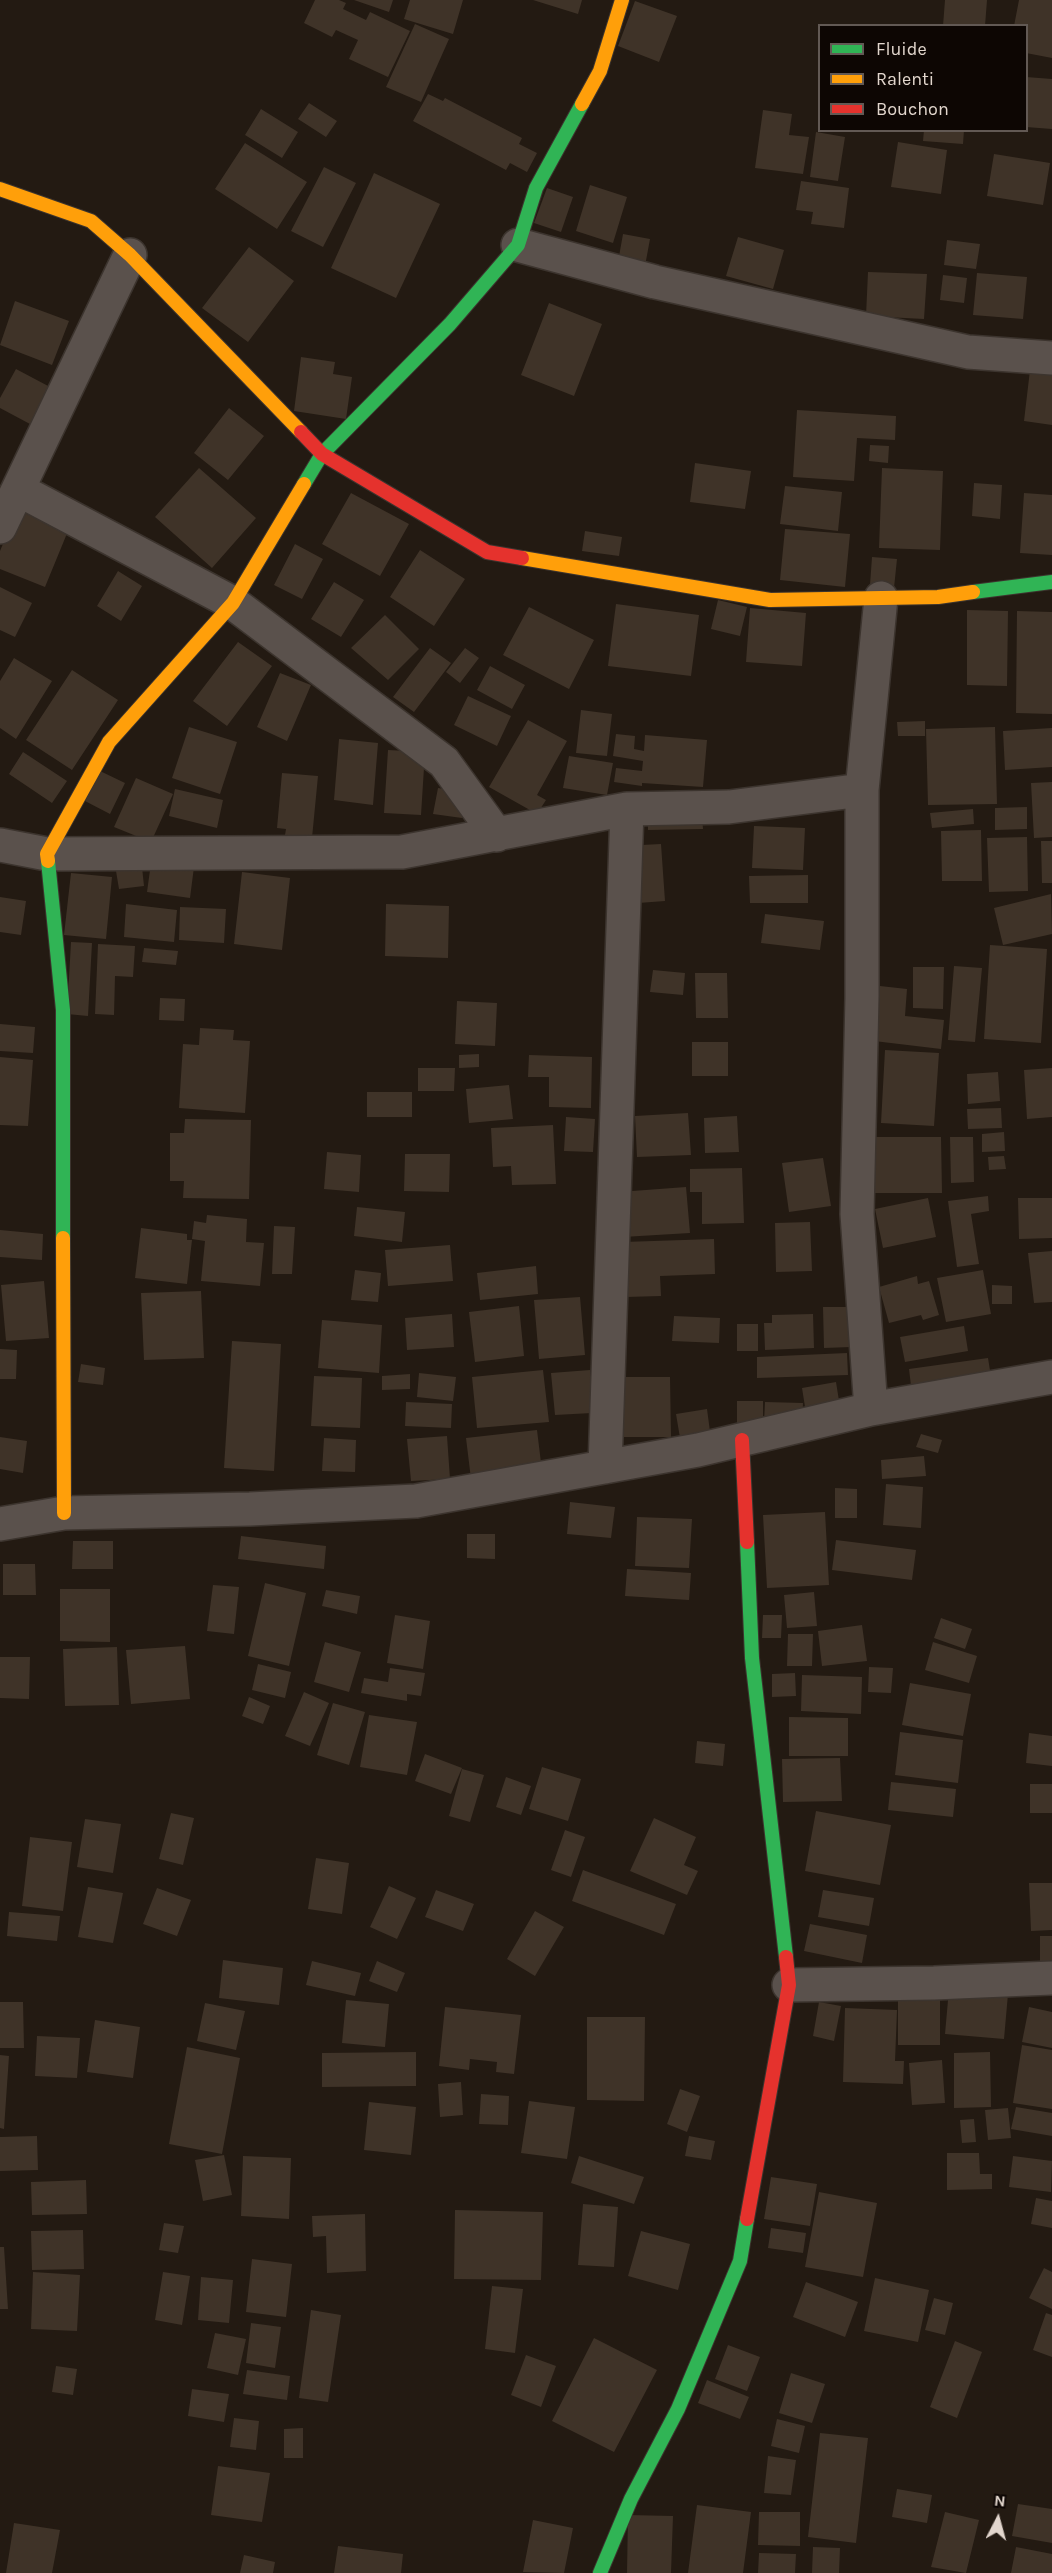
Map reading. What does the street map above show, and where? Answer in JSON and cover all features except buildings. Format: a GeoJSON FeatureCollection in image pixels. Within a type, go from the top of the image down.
{"type":"FeatureCollection","features":[{"type":"Feature","properties":{"kind":"street"},"geometry":{"type":"LineString","coordinates":[[64,1513],[63,1010],[47,854],[109,742],[232,603],[322,454],[450,324],[518,245],[536,188],[600,71],[622,0]]}},
{"type":"Feature","properties":{"kind":"street"},"geometry":{"type":"LineString","coordinates":[[0,189],[91,220],[130,255],[322,454],[487,552],[770,600],[938,597],[1052,582]]}},
{"type":"Feature","properties":{"kind":"street"},"geometry":{"type":"LineString","coordinates":[[518,245],[655,282],[968,351],[1052,358]]}},
{"type":"Feature","properties":{"kind":"street"},"geometry":{"type":"LineString","coordinates":[[0,527],[130,255]]}},
{"type":"Feature","properties":{"kind":"street"},"geometry":{"type":"LineString","coordinates":[[19,490],[232,603],[444,762],[497,835]]}},
{"type":"Feature","properties":{"kind":"street"},"geometry":{"type":"LineString","coordinates":[[871,1409],[857,1214],[862,997],[862,790],[881,598]]}},
{"type":"Feature","properties":{"kind":"street"},"geometry":{"type":"LineString","coordinates":[[0,845],[47,854],[402,852],[627,809],[729,807],[862,790]]}},
{"type":"Feature","properties":{"kind":"street"},"geometry":{"type":"LineString","coordinates":[[605,1467],[627,809]]}},
{"type":"Feature","properties":{"kind":"street"},"geometry":{"type":"LineString","coordinates":[[0,1524],[64,1513],[250,1509],[416,1502],[742,1440],[871,1409],[1052,1377]]}},
{"type":"Feature","properties":{"kind":"street"},"geometry":{"type":"LineString","coordinates":[[600,2573],[631,2499],[678,2409],[740,2261],[789,1985],[752,1658],[742,1440]]}},
{"type":"Feature","properties":{"kind":"street"},"geometry":{"type":"LineString","coordinates":[[789,1985],[1052,1978]]}},
{"type":"Feature","properties":{"kind":"traffic: fast"},"geometry":{"type":"LineString","coordinates":[[304,484],[322,454],[450,324],[518,245],[536,188],[582,104]]}},
{"type":"Feature","properties":{"kind":"traffic: fast"},"geometry":{"type":"LineString","coordinates":[[973,592],[1052,582]]}},
{"type":"Feature","properties":{"kind":"traffic: fast"},"geometry":{"type":"LineString","coordinates":[[48,861],[63,1010],[63,1238]]}},
{"type":"Feature","properties":{"kind":"traffic: fast"},"geometry":{"type":"LineString","coordinates":[[747,1542],[752,1658],[786,1957]]}},
{"type":"Feature","properties":{"kind":"traffic: fast"},"geometry":{"type":"LineString","coordinates":[[600,2573],[631,2499],[678,2409],[740,2261],[747,2219]]}},
{"type":"Feature","properties":{"kind":"traffic: slow"},"geometry":{"type":"LineString","coordinates":[[582,104],[600,71],[622,0]]}},
{"type":"Feature","properties":{"kind":"traffic: slow"},"geometry":{"type":"LineString","coordinates":[[0,189],[91,221],[130,255],[301,432]]}},
{"type":"Feature","properties":{"kind":"traffic: slow"},"geometry":{"type":"LineString","coordinates":[[48,861],[47,854],[109,742],[233,603],[304,484]]}},
{"type":"Feature","properties":{"kind":"traffic: slow"},"geometry":{"type":"LineString","coordinates":[[522,558],[770,600],[938,597],[973,592]]}},
{"type":"Feature","properties":{"kind":"traffic: slow"},"geometry":{"type":"LineString","coordinates":[[63,1238],[64,1513]]}},
{"type":"Feature","properties":{"kind":"traffic: jam"},"geometry":{"type":"LineString","coordinates":[[301,432],[322,454],[487,552],[522,558]]}},
{"type":"Feature","properties":{"kind":"traffic: jam"},"geometry":{"type":"LineString","coordinates":[[742,1440],[747,1542]]}},
{"type":"Feature","properties":{"kind":"traffic: jam"},"geometry":{"type":"LineString","coordinates":[[747,2219],[789,1985],[786,1957]]}}]}
